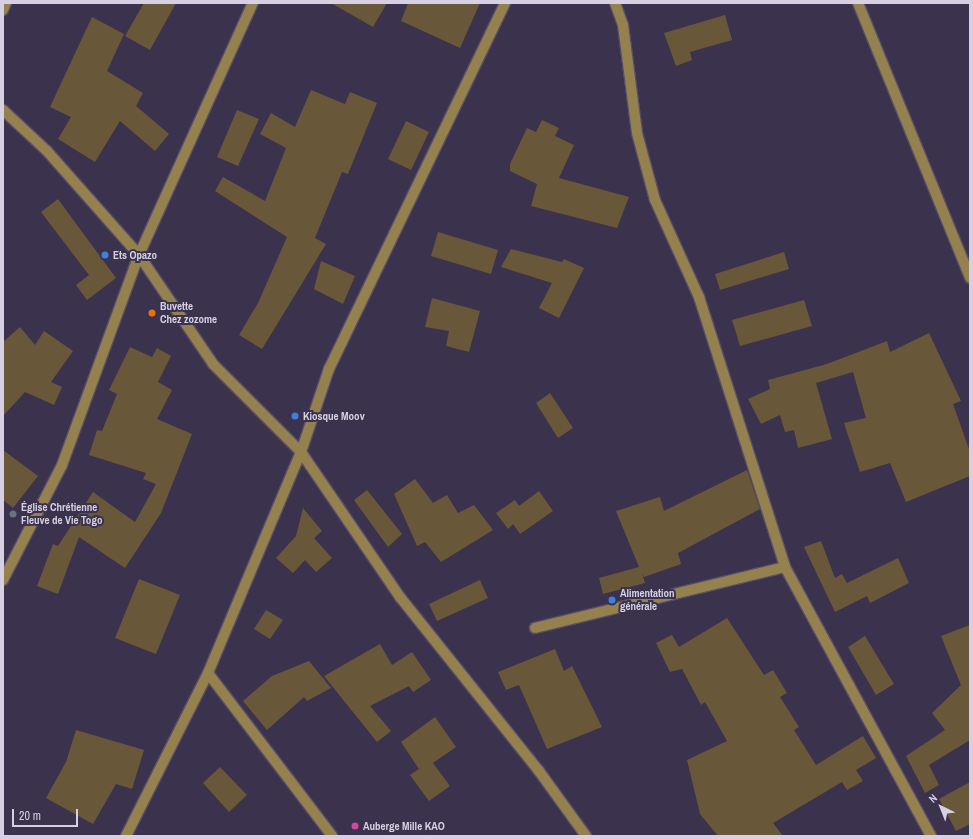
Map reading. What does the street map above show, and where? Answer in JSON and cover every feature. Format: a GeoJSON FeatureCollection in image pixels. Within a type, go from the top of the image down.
{"type":"FeatureCollection","features":[{"type":"Feature","properties":{"kind":"street"},"geometry":{"type":"LineString","coordinates":[[3,10],[6,3]]}},
{"type":"Feature","properties":{"kind":"street"},"geometry":{"type":"LineString","coordinates":[[3,580],[62,465],[139,255],[254,3]]}},
{"type":"Feature","properties":{"kind":"street"},"geometry":{"type":"LineString","coordinates":[[126,836],[208,673],[301,452],[329,369],[505,3]]}},
{"type":"Feature","properties":{"kind":"street"},"geometry":{"type":"LineString","coordinates":[[615,3],[623,25],[637,133],[655,200],[699,297],[785,566],[931,836]]}},
{"type":"Feature","properties":{"kind":"street"},"geometry":{"type":"LineString","coordinates":[[858,3],[970,278]]}},
{"type":"Feature","properties":{"kind":"street"},"geometry":{"type":"LineString","coordinates":[[3,110],[47,151],[139,255],[213,364],[301,452],[400,597],[539,771],[586,836]]}},
{"type":"Feature","properties":{"kind":"street"},"geometry":{"type":"LineString","coordinates":[[535,628],[785,566]]}},
{"type":"Feature","properties":{"kind":"street"},"geometry":{"type":"LineString","coordinates":[[208,673],[332,836]]}},
{"type":"Feature","properties":{"kind":"building"},"geometry":{"type":"Polygon","coordinates":[[[144,3],[176,3],[150,50],[125,36],[144,3]]]}},
{"type":"Feature","properties":{"kind":"building"},"geometry":{"type":"Polygon","coordinates":[[[331,3],[387,3],[373,27],[331,3]]]}},
{"type":"Feature","properties":{"kind":"building"},"geometry":{"type":"Polygon","coordinates":[[[408,3],[480,3],[460,48],[401,21],[408,3]]]}},
{"type":"Feature","properties":{"kind":"building"},"geometry":{"type":"Polygon","coordinates":[[[725,15],[732,40],[690,52],[692,60],[676,66],[664,33],[725,15]]]}},
{"type":"Feature","properties":{"kind":"building"},"geometry":{"type":"Polygon","coordinates":[[[92,17],[124,34],[107,71],[143,93],[136,106],[169,134],[155,151],[120,121],[95,162],[58,139],[71,117],[50,107],[92,17]]]}},
{"type":"Feature","properties":{"kind":"building"},"geometry":{"type":"Polygon","coordinates":[[[311,90],[345,104],[350,92],[377,103],[348,174],[342,172],[315,238],[326,244],[262,349],[239,335],[258,303],[287,237],[215,191],[223,177],[265,201],[286,148],[260,134],[271,113],[295,127],[311,90]]]}},
{"type":"Feature","properties":{"kind":"building"},"geometry":{"type":"Polygon","coordinates":[[[237,110],[259,119],[238,166],[217,157],[237,110]]]}},
{"type":"Feature","properties":{"kind":"building"},"geometry":{"type":"Polygon","coordinates":[[[542,120],[559,128],[555,136],[574,145],[559,178],[629,197],[617,228],[531,206],[537,184],[510,171],[510,164],[527,128],[536,132],[542,120]]]}},
{"type":"Feature","properties":{"kind":"building"},"geometry":{"type":"Polygon","coordinates":[[[406,121],[429,132],[411,170],[388,159],[406,121]]]}},
{"type":"Feature","properties":{"kind":"building"},"geometry":{"type":"Polygon","coordinates":[[[58,199],[116,278],[87,300],[76,285],[89,275],[41,212],[58,199]]]}},
{"type":"Feature","properties":{"kind":"building"},"geometry":{"type":"Polygon","coordinates":[[[438,232],[498,250],[491,274],[431,256],[438,232]]]}},
{"type":"Feature","properties":{"kind":"building"},"geometry":{"type":"Polygon","coordinates":[[[511,249],[562,262],[564,259],[584,268],[559,318],[539,308],[552,283],[501,267],[511,249]]]}},
{"type":"Feature","properties":{"kind":"building"},"geometry":{"type":"Polygon","coordinates":[[[784,252],[789,269],[720,290],[715,274],[784,252]]]}},
{"type":"Feature","properties":{"kind":"building"},"geometry":{"type":"Polygon","coordinates":[[[321,261],[355,276],[343,304],[314,289],[321,261]]]}},
{"type":"Feature","properties":{"kind":"building"},"geometry":{"type":"Polygon","coordinates":[[[432,298],[480,311],[469,352],[446,346],[449,331],[425,327],[432,298]]]}},
{"type":"Feature","properties":{"kind":"building"},"geometry":{"type":"Polygon","coordinates":[[[804,300],[812,326],[740,346],[732,320],[804,300]]]}},
{"type":"Feature","properties":{"kind":"building"},"geometry":{"type":"Polygon","coordinates":[[[20,327],[35,345],[44,331],[73,351],[51,382],[62,387],[54,405],[25,392],[3,416],[3,342],[20,327]]]}},
{"type":"Feature","properties":{"kind":"building"},"geometry":{"type":"Polygon","coordinates":[[[929,333],[961,401],[953,404],[970,452],[970,476],[906,502],[890,463],[860,472],[844,423],[866,418],[853,372],[816,383],[832,439],[798,448],[794,430],[785,432],[780,415],[761,424],[748,399],[770,389],[768,380],[827,364],[887,341],[890,352],[929,333]]]}},
{"type":"Feature","properties":{"kind":"building"},"geometry":{"type":"Polygon","coordinates":[[[130,347],[152,357],[157,348],[171,356],[158,382],[172,390],[157,419],[192,434],[161,513],[125,568],[79,537],[58,594],[37,586],[53,544],[58,546],[93,492],[135,522],[156,484],[143,479],[146,473],[89,455],[97,430],[102,431],[117,394],[109,390],[130,347]]]}},
{"type":"Feature","properties":{"kind":"building"},"geometry":{"type":"Polygon","coordinates":[[[550,393],[573,428],[558,438],[536,403],[550,393]]]}},
{"type":"Feature","properties":{"kind":"building"},"geometry":{"type":"Polygon","coordinates":[[[3,450],[38,476],[13,508],[3,500],[3,450]]]}},
{"type":"Feature","properties":{"kind":"building"},"geometry":{"type":"Polygon","coordinates":[[[747,470],[760,509],[678,553],[681,564],[644,577],[642,573],[645,583],[603,594],[599,578],[639,567],[616,511],[660,497],[664,511],[747,470]]]}},
{"type":"Feature","properties":{"kind":"building"},"geometry":{"type":"Polygon","coordinates":[[[415,479],[433,503],[447,495],[458,513],[474,505],[493,530],[441,562],[425,542],[417,546],[394,494],[415,479]]]}},
{"type":"Feature","properties":{"kind":"building"},"geometry":{"type":"Polygon","coordinates":[[[367,490],[402,534],[388,547],[354,500],[367,490]]]}},
{"type":"Feature","properties":{"kind":"building"},"geometry":{"type":"Polygon","coordinates":[[[539,491],[553,511],[520,534],[513,524],[508,529],[496,513],[515,500],[519,506],[539,491]]]}},
{"type":"Feature","properties":{"kind":"building"},"geometry":{"type":"Polygon","coordinates":[[[303,508],[322,531],[314,538],[332,558],[316,572],[305,560],[293,573],[276,558],[296,536],[303,508]]]}},
{"type":"Feature","properties":{"kind":"building"},"geometry":{"type":"Polygon","coordinates":[[[821,541],[835,578],[842,574],[847,583],[898,558],[909,583],[870,603],[867,596],[835,612],[804,547],[821,541]]]}},
{"type":"Feature","properties":{"kind":"building"},"geometry":{"type":"Polygon","coordinates":[[[139,579],[180,595],[156,654],[115,638],[139,579]]]}},
{"type":"Feature","properties":{"kind":"building"},"geometry":{"type":"Polygon","coordinates":[[[480,580],[488,598],[437,621],[429,604],[480,580]]]}},
{"type":"Feature","properties":{"kind":"building"},"geometry":{"type":"Polygon","coordinates":[[[266,610],[283,620],[270,639],[254,629],[266,610]]]}},
{"type":"Feature","properties":{"kind":"building"},"geometry":{"type":"Polygon","coordinates":[[[727,618],[764,675],[773,670],[787,693],[780,697],[799,727],[794,730],[816,765],[863,736],[876,758],[856,770],[863,781],[847,790],[842,782],[773,823],[783,836],[718,836],[700,814],[687,760],[727,741],[705,702],[701,705],[682,669],[670,672],[656,643],[672,635],[679,647],[727,618]]]}},
{"type":"Feature","properties":{"kind":"building"},"geometry":{"type":"Polygon","coordinates":[[[970,625],[970,740],[929,765],[939,785],[925,793],[906,756],[945,730],[932,713],[961,685],[941,636],[970,625]]]}},
{"type":"Feature","properties":{"kind":"building"},"geometry":{"type":"Polygon","coordinates":[[[865,636],[894,684],[876,695],[848,647],[865,636]]]}},
{"type":"Feature","properties":{"kind":"building"},"geometry":{"type":"Polygon","coordinates":[[[380,644],[392,665],[412,652],[431,680],[413,692],[409,686],[370,706],[391,731],[377,742],[324,676],[380,644]]]}},
{"type":"Feature","properties":{"kind":"building"},"geometry":{"type":"Polygon","coordinates":[[[555,649],[564,671],[572,666],[602,727],[547,749],[519,685],[506,690],[498,672],[555,649]]]}},
{"type":"Feature","properties":{"kind":"building"},"geometry":{"type":"Polygon","coordinates":[[[309,661],[331,688],[307,701],[304,697],[267,730],[243,701],[272,676],[309,661]]]}},
{"type":"Feature","properties":{"kind":"building"},"geometry":{"type":"Polygon","coordinates":[[[435,717],[456,747],[433,763],[450,786],[429,801],[410,775],[419,769],[401,742],[435,717]]]}},
{"type":"Feature","properties":{"kind":"building"},"geometry":{"type":"Polygon","coordinates":[[[76,730],[144,750],[132,789],[116,784],[93,824],[46,798],[66,762],[76,730]]]}},
{"type":"Feature","properties":{"kind":"building"},"geometry":{"type":"Polygon","coordinates":[[[220,767],[247,795],[229,812],[203,783],[220,767]]]}},
{"type":"Feature","properties":{"kind":"building"},"geometry":{"type":"Polygon","coordinates":[[[970,782],[970,824],[956,831],[939,799],[970,782]]]}},
{"type":"Feature","properties":{"kind":"place","name":"Ets Opazo"},"geometry":{"type":"Point","coordinates":[105,255]}},
{"type":"Feature","properties":{"kind":"place","name":"Buvette Chez zozome"},"geometry":{"type":"Point","coordinates":[152,313]}},
{"type":"Feature","properties":{"kind":"place","name":"Kiosque Moov"},"geometry":{"type":"Point","coordinates":[295,416]}},
{"type":"Feature","properties":{"kind":"place","name":"Église Chrétienne Fleuve de Vie Togo"},"geometry":{"type":"Point","coordinates":[13,514]}},
{"type":"Feature","properties":{"kind":"place","name":"Alimentation générale"},"geometry":{"type":"Point","coordinates":[612,600]}},
{"type":"Feature","properties":{"kind":"place","name":"Auberge Mille KAO"},"geometry":{"type":"Point","coordinates":[355,826]}}]}
